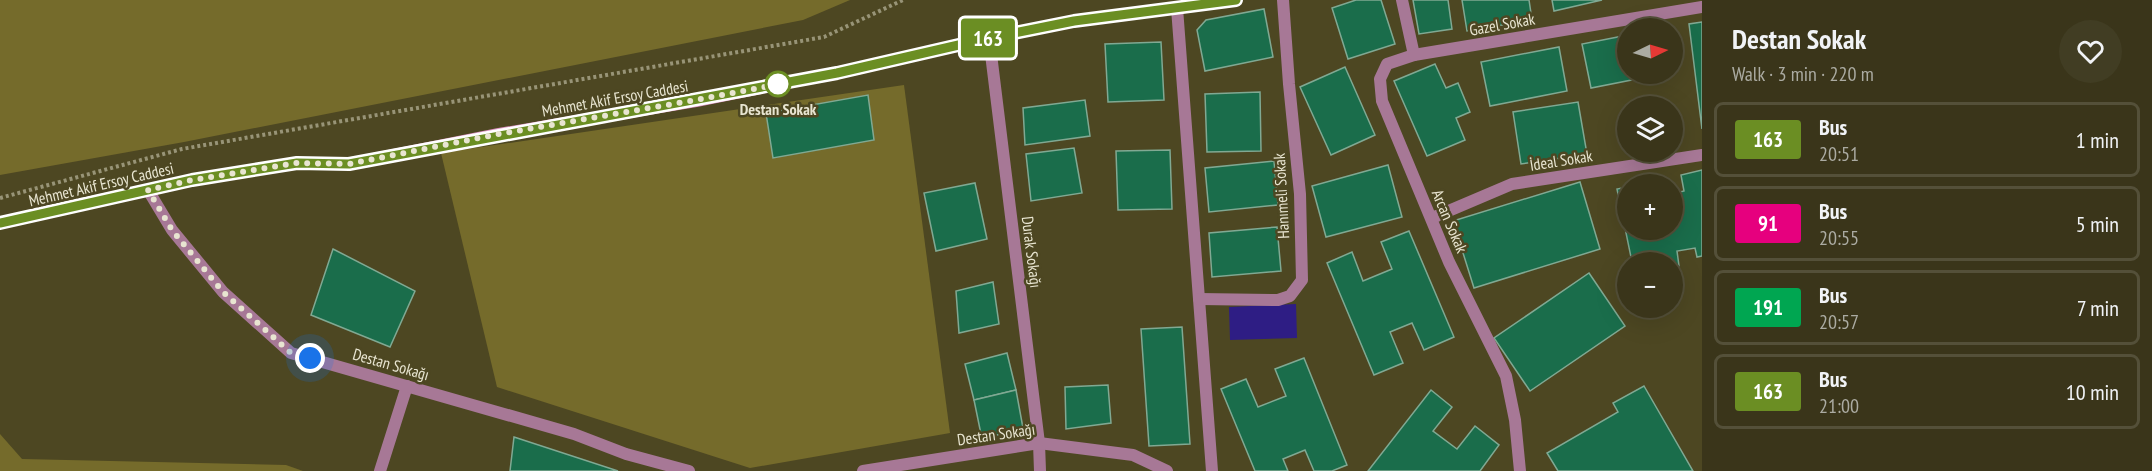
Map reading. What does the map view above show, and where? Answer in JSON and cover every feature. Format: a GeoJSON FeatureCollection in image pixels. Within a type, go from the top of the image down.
{"type":"FeatureCollection","features":[{"type":"Feature","properties":{"kind":"street","name":"Mehmet Akif Ersoy Caddesi"},"geometry":{"type":"LineString","coordinates":[[0,223],[192,180],[297,163],[349,164],[837,73],[1074,21],[1236,0]]}},
{"type":"Feature","properties":{"kind":"street","name":"Hanımeli Sokak"},"geometry":{"type":"LineString","coordinates":[[1199,299],[1278,300],[1290,296],[1302,279],[1300,194],[1288,84],[1283,0]]}},
{"type":"Feature","properties":{"kind":"street"},"geometry":{"type":"LineString","coordinates":[[1402,0],[1414,55]]}},
{"type":"Feature","properties":{"kind":"street","name":"Gazel Sokak"},"geometry":{"type":"LineString","coordinates":[[1414,55],[1702,7]]}},
{"type":"Feature","properties":{"kind":"street"},"geometry":{"type":"LineString","coordinates":[[1177,8],[1212,471]]}},
{"type":"Feature","properties":{"kind":"street","name":"Durak Sokağı"},"geometry":{"type":"LineString","coordinates":[[989,38],[1040,443],[1040,471]]}},
{"type":"Feature","properties":{"kind":"street","name":"Arcan Sokak"},"geometry":{"type":"LineString","coordinates":[[1414,55],[1388,64],[1380,79],[1382,101],[1449,262],[1506,376],[1515,420],[1520,471]]}},
{"type":"Feature","properties":{"kind":"street","name":"İdeal Sokak"},"geometry":{"type":"LineString","coordinates":[[1432,218],[1512,184],[1702,155]]}},
{"type":"Feature","properties":{"kind":"street","name":"Destan Sokağı"},"geometry":{"type":"LineString","coordinates":[[148,190],[172,230],[223,292],[291,353],[574,434],[626,454],[689,471]]}},
{"type":"Feature","properties":{"kind":"street"},"geometry":{"type":"LineString","coordinates":[[380,471],[407,386]]}},
{"type":"Feature","properties":{"kind":"street","name":"Destan Sokağı"},"geometry":{"type":"LineString","coordinates":[[862,471],[1040,443],[1133,455],[1167,471]]}},
{"type":"Feature","properties":{"kind":"path"},"geometry":{"type":"LineString","coordinates":[[0,198],[182,149],[824,36],[903,0]]}},
{"type":"Feature","properties":{"kind":"shaded area"},"geometry":{"type":"Polygon","coordinates":[[[0,0],[850,0],[803,20],[184,142],[0,175],[0,0]]]}},
{"type":"Feature","properties":{"kind":"shaded area"},"geometry":{"type":"Polygon","coordinates":[[[904,85],[950,433],[750,468],[497,387],[441,153],[904,85]]]}},
{"type":"Feature","properties":{"kind":"shaded area"},"geometry":{"type":"Polygon","coordinates":[[[1296,304],[1297,338],[1230,340],[1229,307],[1296,304]]]}},
{"type":"Feature","properties":{"kind":"shaded area"},"geometry":{"type":"Polygon","coordinates":[[[0,434],[22,459],[286,465],[303,471],[0,471],[0,434]]]}},
{"type":"Feature","properties":{"kind":"building"},"geometry":{"type":"Polygon","coordinates":[[[1356,0],[1381,0],[1395,44],[1348,59],[1332,8],[1356,0]]]}},
{"type":"Feature","properties":{"kind":"building"},"geometry":{"type":"Polygon","coordinates":[[[1413,0],[1448,0],[1452,29],[1419,34],[1413,0]]]}},
{"type":"Feature","properties":{"kind":"building"},"geometry":{"type":"Polygon","coordinates":[[[1462,0],[1529,0],[1532,20],[1467,31],[1462,0]]]}},
{"type":"Feature","properties":{"kind":"building"},"geometry":{"type":"Polygon","coordinates":[[[1552,0],[1602,0],[1554,11],[1552,0]]]}},
{"type":"Feature","properties":{"kind":"building"},"geometry":{"type":"Polygon","coordinates":[[[1264,9],[1273,57],[1205,71],[1197,30],[1206,20],[1264,9]]]}},
{"type":"Feature","properties":{"kind":"building"},"geometry":{"type":"Polygon","coordinates":[[[1702,22],[1702,129],[1689,24],[1702,22]]]}},
{"type":"Feature","properties":{"kind":"building"},"geometry":{"type":"Polygon","coordinates":[[[1617,37],[1617,83],[1591,88],[1582,44],[1617,37]]]}},
{"type":"Feature","properties":{"kind":"building"},"geometry":{"type":"Polygon","coordinates":[[[1161,42],[1164,100],[1108,102],[1105,44],[1161,42]]]}},
{"type":"Feature","properties":{"kind":"building"},"geometry":{"type":"Polygon","coordinates":[[[1559,47],[1567,91],[1490,106],[1481,62],[1559,47]]]}},
{"type":"Feature","properties":{"kind":"building"},"geometry":{"type":"Polygon","coordinates":[[[1435,64],[1446,88],[1458,83],[1470,112],[1456,118],[1465,140],[1427,156],[1394,81],[1435,64]]]}},
{"type":"Feature","properties":{"kind":"building"},"geometry":{"type":"Polygon","coordinates":[[[1345,67],[1375,135],[1331,155],[1300,87],[1345,67]]]}},
{"type":"Feature","properties":{"kind":"building"},"geometry":{"type":"Polygon","coordinates":[[[1260,92],[1261,151],[1207,152],[1205,94],[1260,92]]]}},
{"type":"Feature","properties":{"kind":"building"},"geometry":{"type":"Polygon","coordinates":[[[868,95],[874,140],[773,158],[766,113],[868,95]]]}},
{"type":"Feature","properties":{"kind":"building"},"geometry":{"type":"Polygon","coordinates":[[[1085,100],[1090,136],[1025,145],[1023,108],[1085,100]]]}},
{"type":"Feature","properties":{"kind":"building"},"geometry":{"type":"Polygon","coordinates":[[[1578,102],[1587,154],[1521,164],[1513,112],[1578,102]]]}},
{"type":"Feature","properties":{"kind":"building"},"geometry":{"type":"Polygon","coordinates":[[[1074,148],[1082,193],[1031,201],[1026,154],[1074,148]]]}},
{"type":"Feature","properties":{"kind":"building"},"geometry":{"type":"Polygon","coordinates":[[[1170,150],[1172,209],[1118,210],[1116,151],[1170,150]]]}},
{"type":"Feature","properties":{"kind":"building"},"geometry":{"type":"Polygon","coordinates":[[[1274,161],[1278,205],[1209,212],[1205,168],[1274,161]]]}},
{"type":"Feature","properties":{"kind":"building"},"geometry":{"type":"Polygon","coordinates":[[[1388,165],[1402,217],[1326,237],[1312,186],[1388,165]]]}},
{"type":"Feature","properties":{"kind":"building"},"geometry":{"type":"Polygon","coordinates":[[[1702,170],[1702,256],[1697,257],[1695,248],[1677,252],[1630,252],[1627,240],[1683,240],[1683,175],[1702,170]]]}},
{"type":"Feature","properties":{"kind":"building"},"geometry":{"type":"Polygon","coordinates":[[[1580,182],[1600,249],[1474,288],[1453,221],[1580,182]]]}},
{"type":"Feature","properties":{"kind":"building"},"geometry":{"type":"Polygon","coordinates":[[[975,183],[987,239],[936,251],[924,193],[975,183]]]}},
{"type":"Feature","properties":{"kind":"building"},"geometry":{"type":"Polygon","coordinates":[[[1277,227],[1281,271],[1212,277],[1209,233],[1277,227]]]}},
{"type":"Feature","properties":{"kind":"building"},"geometry":{"type":"Polygon","coordinates":[[[1409,231],[1454,337],[1424,350],[1412,323],[1390,332],[1403,363],[1374,375],[1327,263],[1352,252],[1363,281],[1392,269],[1381,242],[1409,231]]]}},
{"type":"Feature","properties":{"kind":"building"},"geometry":{"type":"Polygon","coordinates":[[[333,249],[415,291],[390,347],[311,315],[333,249]]]}},
{"type":"Feature","properties":{"kind":"building"},"geometry":{"type":"Polygon","coordinates":[[[1589,273],[1617,314],[1617,318],[1620,318],[1625,326],[1530,391],[1494,338],[1589,273]]]}},
{"type":"Feature","properties":{"kind":"building"},"geometry":{"type":"Polygon","coordinates":[[[993,282],[999,324],[959,333],[956,291],[993,282]]]}},
{"type":"Feature","properties":{"kind":"building"},"geometry":{"type":"Polygon","coordinates":[[[1182,327],[1190,444],[1149,446],[1141,329],[1182,327]]]}},
{"type":"Feature","properties":{"kind":"building"},"geometry":{"type":"Polygon","coordinates":[[[1007,353],[1016,390],[974,400],[965,364],[1007,353]]]}},
{"type":"Feature","properties":{"kind":"building"},"geometry":{"type":"Polygon","coordinates":[[[1304,358],[1347,465],[1332,471],[1314,471],[1305,450],[1283,459],[1288,471],[1255,471],[1221,389],[1246,379],[1258,407],[1286,396],[1275,369],[1304,358]]]}},
{"type":"Feature","properties":{"kind":"building"},"geometry":{"type":"Polygon","coordinates":[[[1108,385],[1111,423],[1066,429],[1065,387],[1108,385]]]}},
{"type":"Feature","properties":{"kind":"building"},"geometry":{"type":"Polygon","coordinates":[[[1644,386],[1693,471],[1558,471],[1547,453],[1618,412],[1613,403],[1644,386]]]}},
{"type":"Feature","properties":{"kind":"building"},"geometry":{"type":"Polygon","coordinates":[[[1016,390],[1023,428],[982,439],[974,400],[1016,390]]]}},
{"type":"Feature","properties":{"kind":"building"},"geometry":{"type":"Polygon","coordinates":[[[1431,390],[1452,407],[1433,431],[1457,449],[1475,426],[1499,445],[1480,471],[1368,471],[1431,390]]]}},
{"type":"Feature","properties":{"kind":"building"},"geometry":{"type":"Polygon","coordinates":[[[514,437],[618,471],[510,471],[514,437]]]}},
{"type":"Feature","properties":{"kind":"bus line","name":"163"},"geometry":{"type":"LineString","coordinates":[[0,223],[192,180],[297,163],[349,164],[499,134],[837,73],[1074,21],[1236,0]]}},
{"type":"Feature","properties":{"kind":"place","name":"Destan Sokak"},"geometry":{"type":"Point","coordinates":[778,84]}},
{"type":"Feature","properties":{"kind":"route"},"geometry":{"type":"LineString","coordinates":[[310,358],[291,353],[223,292],[172,230],[148,190],[192,180],[297,163],[349,164],[499,134],[790,82],[778,84]]}}]}
